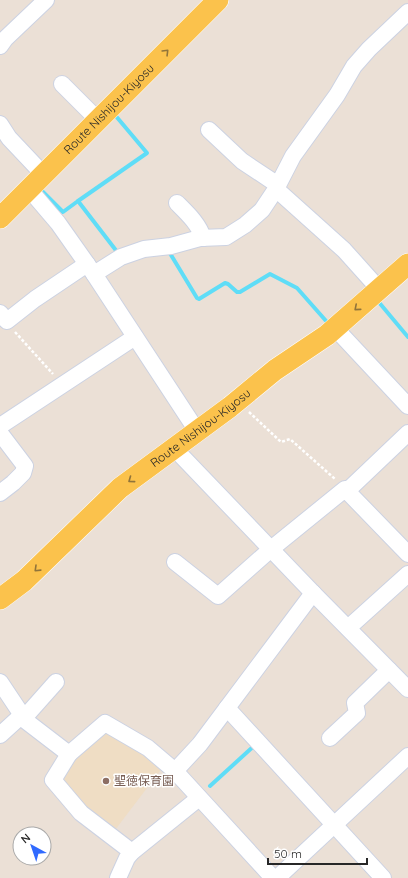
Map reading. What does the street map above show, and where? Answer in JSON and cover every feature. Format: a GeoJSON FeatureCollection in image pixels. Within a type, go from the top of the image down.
{"type":"FeatureCollection","features":[{"type":"Feature","properties":{"kind":"main road","name":"Route Nishijou-Kiyosu"},"geometry":{"type":"LineString","coordinates":[[0,218],[216,1]]}},
{"type":"Feature","properties":{"kind":"main road","name":"Route Nishijou-Kiyosu"},"geometry":{"type":"LineString","coordinates":[[0,599],[24,582],[120,488],[237,401],[275,370],[327,335],[408,264]]}},
{"type":"Feature","properties":{"kind":"street"},"geometry":{"type":"LineString","coordinates":[[0,46],[5,39],[46,0]]}},
{"type":"Feature","properties":{"kind":"street"},"geometry":{"type":"LineString","coordinates":[[4,317],[91,269],[144,248],[171,246],[200,238],[226,237],[245,225],[262,210],[277,187],[293,156],[337,94],[354,66],[408,12]]}},
{"type":"Feature","properties":{"kind":"street"},"geometry":{"type":"LineString","coordinates":[[62,84],[98,120]]}},
{"type":"Feature","properties":{"kind":"street"},"geometry":{"type":"LineString","coordinates":[[0,124],[36,181],[58,223],[91,269],[197,431]]}},
{"type":"Feature","properties":{"kind":"street"},"geometry":{"type":"LineString","coordinates":[[209,130],[242,161],[277,187],[344,250],[379,289]]}},
{"type":"Feature","properties":{"kind":"street"},"geometry":{"type":"LineString","coordinates":[[177,203],[187,212],[202,233],[203,238]]}},
{"type":"Feature","properties":{"kind":"street"},"geometry":{"type":"LineString","coordinates":[[335,328],[408,406]]}},
{"type":"Feature","properties":{"kind":"street"},"geometry":{"type":"LineString","coordinates":[[0,426],[135,337]]}},
{"type":"Feature","properties":{"kind":"street"},"geometry":{"type":"LineString","coordinates":[[0,433],[25,466],[23,473],[14,483],[0,493]]}},
{"type":"Feature","properties":{"kind":"street"},"geometry":{"type":"LineString","coordinates":[[175,562],[218,596],[271,549],[346,490],[408,433]]}},
{"type":"Feature","properties":{"kind":"street"},"geometry":{"type":"LineString","coordinates":[[174,448],[313,593],[408,689]]}},
{"type":"Feature","properties":{"kind":"street"},"geometry":{"type":"LineString","coordinates":[[346,490],[408,554]]}},
{"type":"Feature","properties":{"kind":"street"},"geometry":{"type":"LineString","coordinates":[[348,628],[408,574]]}},
{"type":"Feature","properties":{"kind":"street"},"geometry":{"type":"LineString","coordinates":[[175,772],[200,744],[313,593]]}},
{"type":"Feature","properties":{"kind":"street"},"geometry":{"type":"LineString","coordinates":[[330,738],[357,713],[355,703],[389,670]]}},
{"type":"Feature","properties":{"kind":"street"},"geometry":{"type":"LineString","coordinates":[[0,682],[26,721],[69,754]]}},
{"type":"Feature","properties":{"kind":"street"},"geometry":{"type":"LineString","coordinates":[[0,735],[23,717],[56,682]]}},
{"type":"Feature","properties":{"kind":"street"},"geometry":{"type":"LineString","coordinates":[[227,708],[383,878]]}},
{"type":"Feature","properties":{"kind":"street"},"geometry":{"type":"LineString","coordinates":[[132,852],[81,813],[52,780],[69,754],[105,723],[148,748],[175,772],[273,878]]}},
{"type":"Feature","properties":{"kind":"street"},"geometry":{"type":"LineString","coordinates":[[277,878],[408,756]]}},
{"type":"Feature","properties":{"kind":"street"},"geometry":{"type":"LineString","coordinates":[[118,878],[127,858],[132,852],[199,798]]}},
{"type":"Feature","properties":{"kind":"path"},"geometry":{"type":"LineString","coordinates":[[4,317],[8,324],[62,385]]}},
{"type":"Feature","properties":{"kind":"path"},"geometry":{"type":"LineString","coordinates":[[237,401],[281,442],[290,439],[346,490]]}},
{"type":"Feature","properties":{"kind":"shaded area","name":"聖徳保育園"},"geometry":{"type":"Polygon","coordinates":[[[107,730],[163,767],[112,834],[82,811],[59,779],[75,755],[107,730]]]}},
{"type":"Feature","properties":{"kind":"waterway"},"geometry":{"type":"LineString","coordinates":[[78,201],[147,153],[115,115]]}},
{"type":"Feature","properties":{"kind":"waterway"},"geometry":{"type":"LineString","coordinates":[[39,188],[63,212],[78,201],[118,253]]}},
{"type":"Feature","properties":{"kind":"waterway"},"geometry":{"type":"LineString","coordinates":[[168,250],[199,299],[225,283],[237,292],[240,292],[270,274],[297,288],[327,322]]}},
{"type":"Feature","properties":{"kind":"waterway"},"geometry":{"type":"LineString","coordinates":[[377,300],[408,337]]}},
{"type":"Feature","properties":{"kind":"waterway"},"geometry":{"type":"LineString","coordinates":[[210,786],[255,746]]}},
{"type":"Feature","properties":{"kind":"place","name":"聖徳保育園"},"geometry":{"type":"Point","coordinates":[106,781]}}]}
